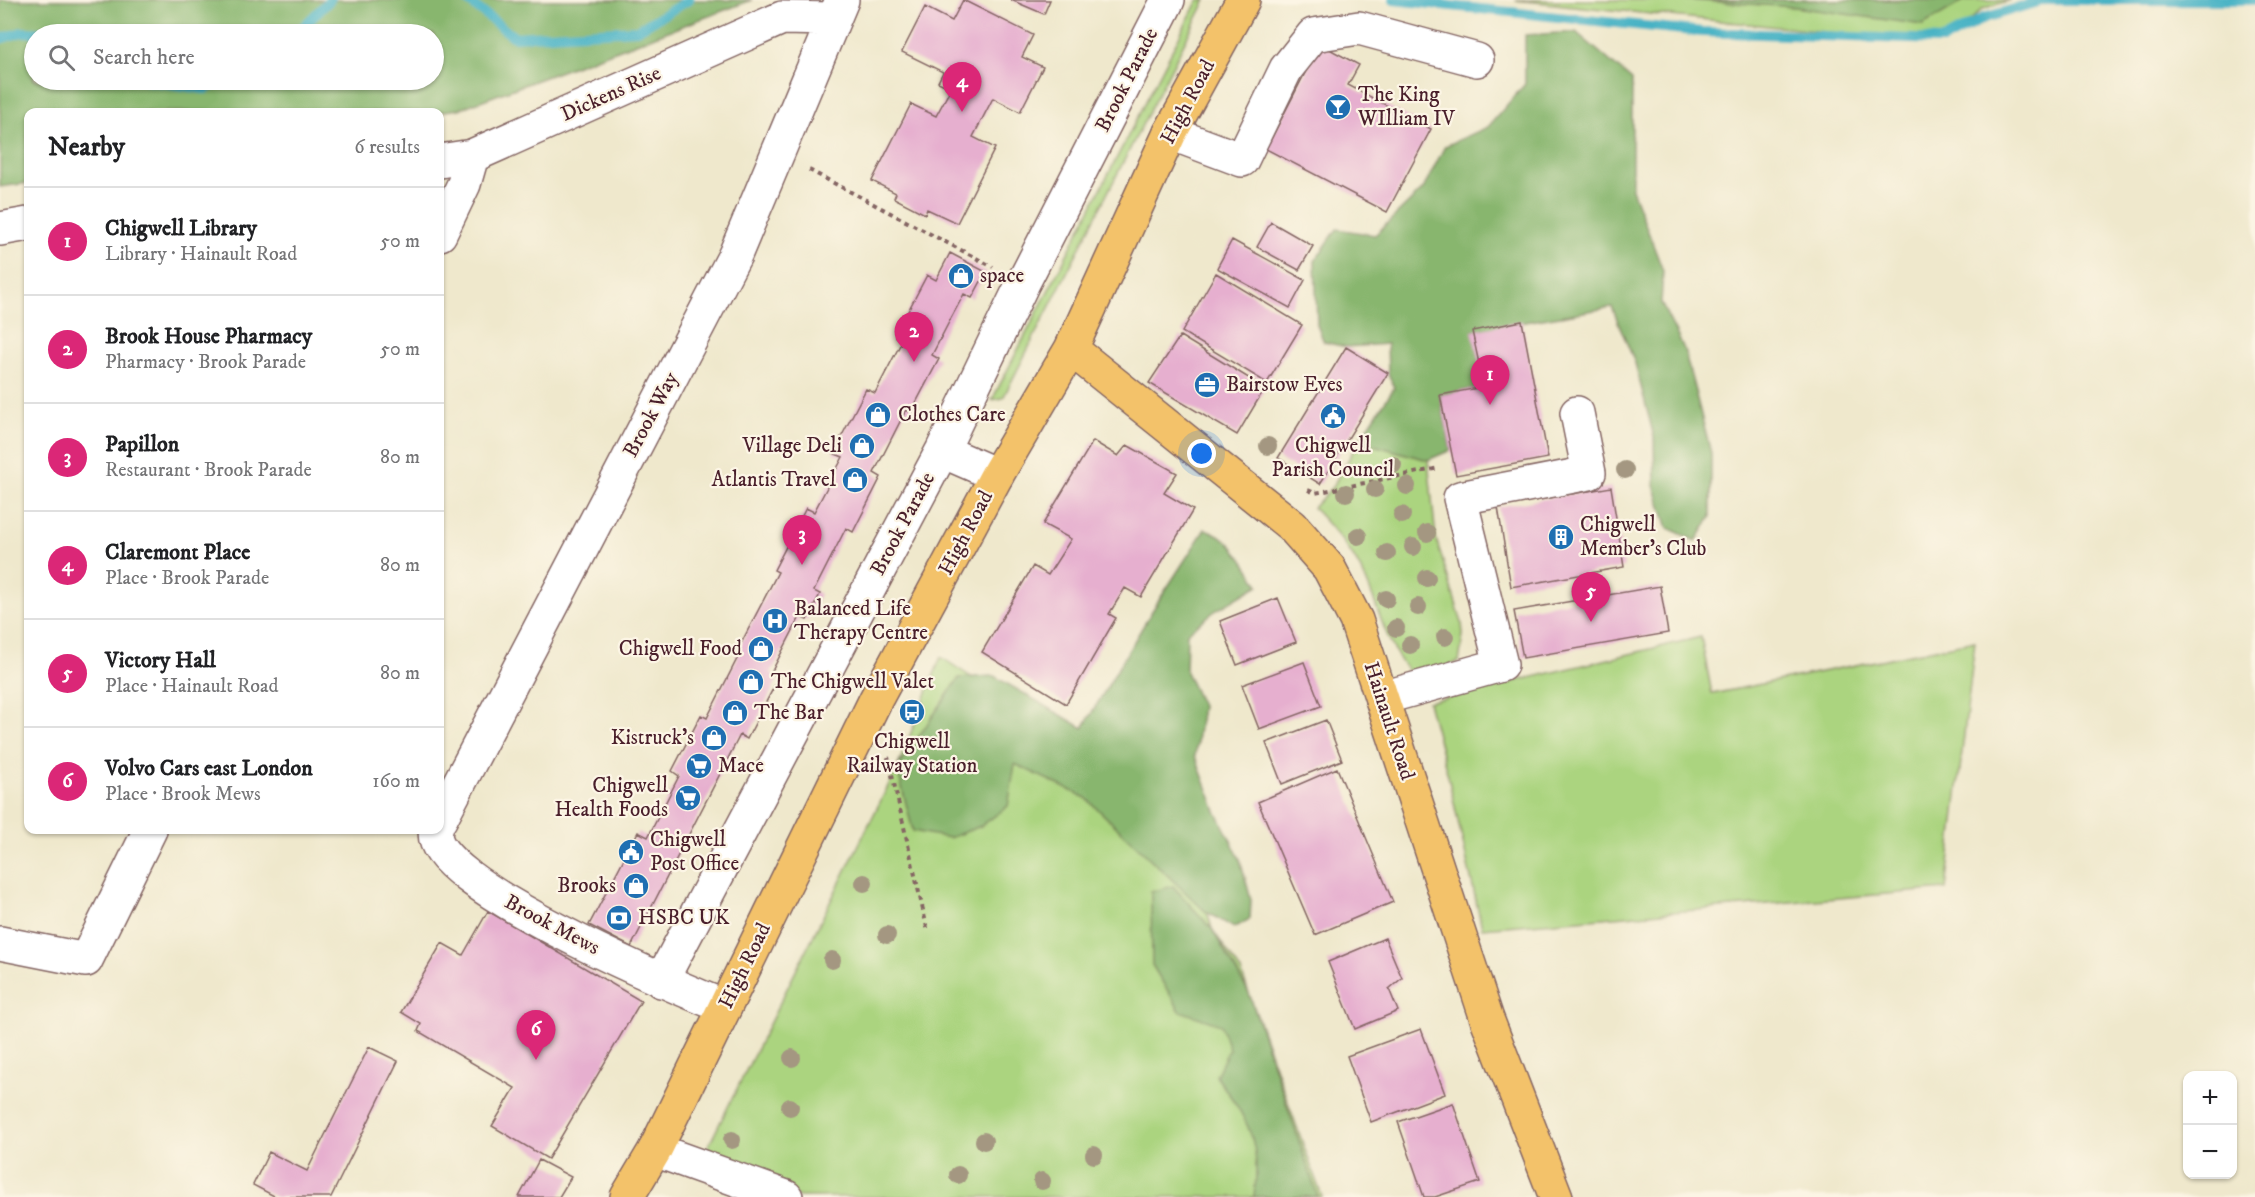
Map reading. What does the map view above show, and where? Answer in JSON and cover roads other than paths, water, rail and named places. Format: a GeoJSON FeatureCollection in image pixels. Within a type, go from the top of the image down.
{"type":"FeatureCollection","features":[{"type":"Feature","properties":{"kind":"main road","name":"High Road"},"geometry":{"type":"LineString","coordinates":[[627,1197],[655,1150],[876,699],[997,475],[1071,349],[1170,133],[1243,0]]}},
{"type":"Feature","properties":{"kind":"main road","name":"Hainault Road"},"geometry":{"type":"LineString","coordinates":[[1071,349],[1292,526],[1329,568],[1356,620],[1487,1019],[1556,1197]]}},
{"type":"Feature","properties":{"kind":"street","name":"Brook Parade"},"geometry":{"type":"LineString","coordinates":[[661,981],[942,451],[1023,283],[1168,0]]}},
{"type":"Feature","properties":{"kind":"street","name":"Brook Way"},"geometry":{"type":"LineString","coordinates":[[444,812],[735,255],[837,9]]}},
{"type":"Feature","properties":{"kind":"street","name":"Dickens Rise"},"geometry":{"type":"LineString","coordinates":[[444,160],[472,156],[782,18],[837,9]]}},
{"type":"Feature","properties":{"kind":"street"},"geometry":{"type":"LineString","coordinates":[[1170,133],[1242,160],[1286,69],[1313,35],[1359,28],[1477,60]]}},
{"type":"Feature","properties":{"kind":"street"},"geometry":{"type":"LineString","coordinates":[[444,226],[464,184],[472,156]]}},
{"type":"Feature","properties":{"kind":"street"},"geometry":{"type":"LineString","coordinates":[[0,229],[24,225]]}},
{"type":"Feature","properties":{"kind":"street"},"geometry":{"type":"LineString","coordinates":[[1382,698],[1501,664],[1460,498],[1589,473],[1577,413]]}},
{"type":"Feature","properties":{"kind":"street","name":"Brook Parade"},"geometry":{"type":"LineString","coordinates":[[942,451],[997,475]]}},
{"type":"Feature","properties":{"kind":"street"},"geometry":{"type":"LineString","coordinates":[[0,943],[86,960],[148,834]]}},
{"type":"Feature","properties":{"kind":"street","name":"Brook Mews"},"geometry":{"type":"LineString","coordinates":[[436,834],[436,845],[449,861],[525,915],[661,981]]}},
{"type":"Feature","properties":{"kind":"street"},"geometry":{"type":"LineString","coordinates":[[661,981],[725,1007]]}},
{"type":"Feature","properties":{"kind":"street"},"geometry":{"type":"LineString","coordinates":[[655,1150],[786,1197]]}},
{"type":"Feature","properties":{"kind":"waterway"},"geometry":{"type":"LineString","coordinates":[[306,24],[330,0]]}},
{"type":"Feature","properties":{"kind":"waterway"},"geometry":{"type":"LineString","coordinates":[[467,0],[514,37],[637,30],[689,0]]}},
{"type":"Feature","properties":{"kind":"waterway"},"geometry":{"type":"LineString","coordinates":[[1394,0],[1703,32],[1943,40],[1984,18],[2045,0],[2255,0]]}},
{"type":"Feature","properties":{"kind":"waterway"},"geometry":{"type":"LineString","coordinates":[[0,39],[24,32]]}},
{"type":"Feature","properties":{"kind":"place","name":"The King WIlliam IV"},"geometry":{"type":"Point","coordinates":[1338,107]}},
{"type":"Feature","properties":{"kind":"place","name":"Claremont Place"},"geometry":{"type":"Point","coordinates":[962,112]}},
{"type":"Feature","properties":{"kind":"place","name":"space"},"geometry":{"type":"Point","coordinates":[961,276]}},
{"type":"Feature","properties":{"kind":"place","name":"Brook House Pharmacy"},"geometry":{"type":"Point","coordinates":[914,362]}},
{"type":"Feature","properties":{"kind":"place","name":"Bairstow Eves"},"geometry":{"type":"Point","coordinates":[1207,385]}},
{"type":"Feature","properties":{"kind":"place","name":"Chigwell Library"},"geometry":{"type":"Point","coordinates":[1490,405]}},
{"type":"Feature","properties":{"kind":"place","name":"Clothes Care"},"geometry":{"type":"Point","coordinates":[878,415]}},
{"type":"Feature","properties":{"kind":"place","name":"Chigwell Parish Council"},"geometry":{"type":"Point","coordinates":[1333,416]}},
{"type":"Feature","properties":{"kind":"place","name":"Village Deli"},"geometry":{"type":"Point","coordinates":[862,446]}},
{"type":"Feature","properties":{"kind":"place","name":"Atlantis Travel"},"geometry":{"type":"Point","coordinates":[855,480]}},
{"type":"Feature","properties":{"kind":"place","name":"Chigwell Member's Club"},"geometry":{"type":"Point","coordinates":[1561,537]}},
{"type":"Feature","properties":{"kind":"place","name":"Papillon"},"geometry":{"type":"Point","coordinates":[802,565]}},
{"type":"Feature","properties":{"kind":"place","name":"Balanced Life Therapy Centre"},"geometry":{"type":"Point","coordinates":[775,621]}},
{"type":"Feature","properties":{"kind":"place","name":"Victory Hall"},"geometry":{"type":"Point","coordinates":[1591,622]}},
{"type":"Feature","properties":{"kind":"place","name":"Chigwell Food"},"geometry":{"type":"Point","coordinates":[761,649]}},
{"type":"Feature","properties":{"kind":"place","name":"The Chigwell Valet"},"geometry":{"type":"Point","coordinates":[751,682]}},
{"type":"Feature","properties":{"kind":"place","name":"Chigwell Railway Station"},"geometry":{"type":"Point","coordinates":[912,712]}},
{"type":"Feature","properties":{"kind":"place","name":"The Bar"},"geometry":{"type":"Point","coordinates":[735,713]}},
{"type":"Feature","properties":{"kind":"place","name":"Kistruck's"},"geometry":{"type":"Point","coordinates":[714,738]}},
{"type":"Feature","properties":{"kind":"place","name":"Mace"},"geometry":{"type":"Point","coordinates":[699,766]}},
{"type":"Feature","properties":{"kind":"place","name":"Chigwell Health Foods"},"geometry":{"type":"Point","coordinates":[688,798]}},
{"type":"Feature","properties":{"kind":"place","name":"Chigwell Post Office"},"geometry":{"type":"Point","coordinates":[631,852]}},
{"type":"Feature","properties":{"kind":"place","name":"Brooks"},"geometry":{"type":"Point","coordinates":[636,886]}},
{"type":"Feature","properties":{"kind":"place","name":"HSBC UK"},"geometry":{"type":"Point","coordinates":[619,918]}},
{"type":"Feature","properties":{"kind":"place","name":"Volvo Cars east London"},"geometry":{"type":"Point","coordinates":[536,1060]}}]}
